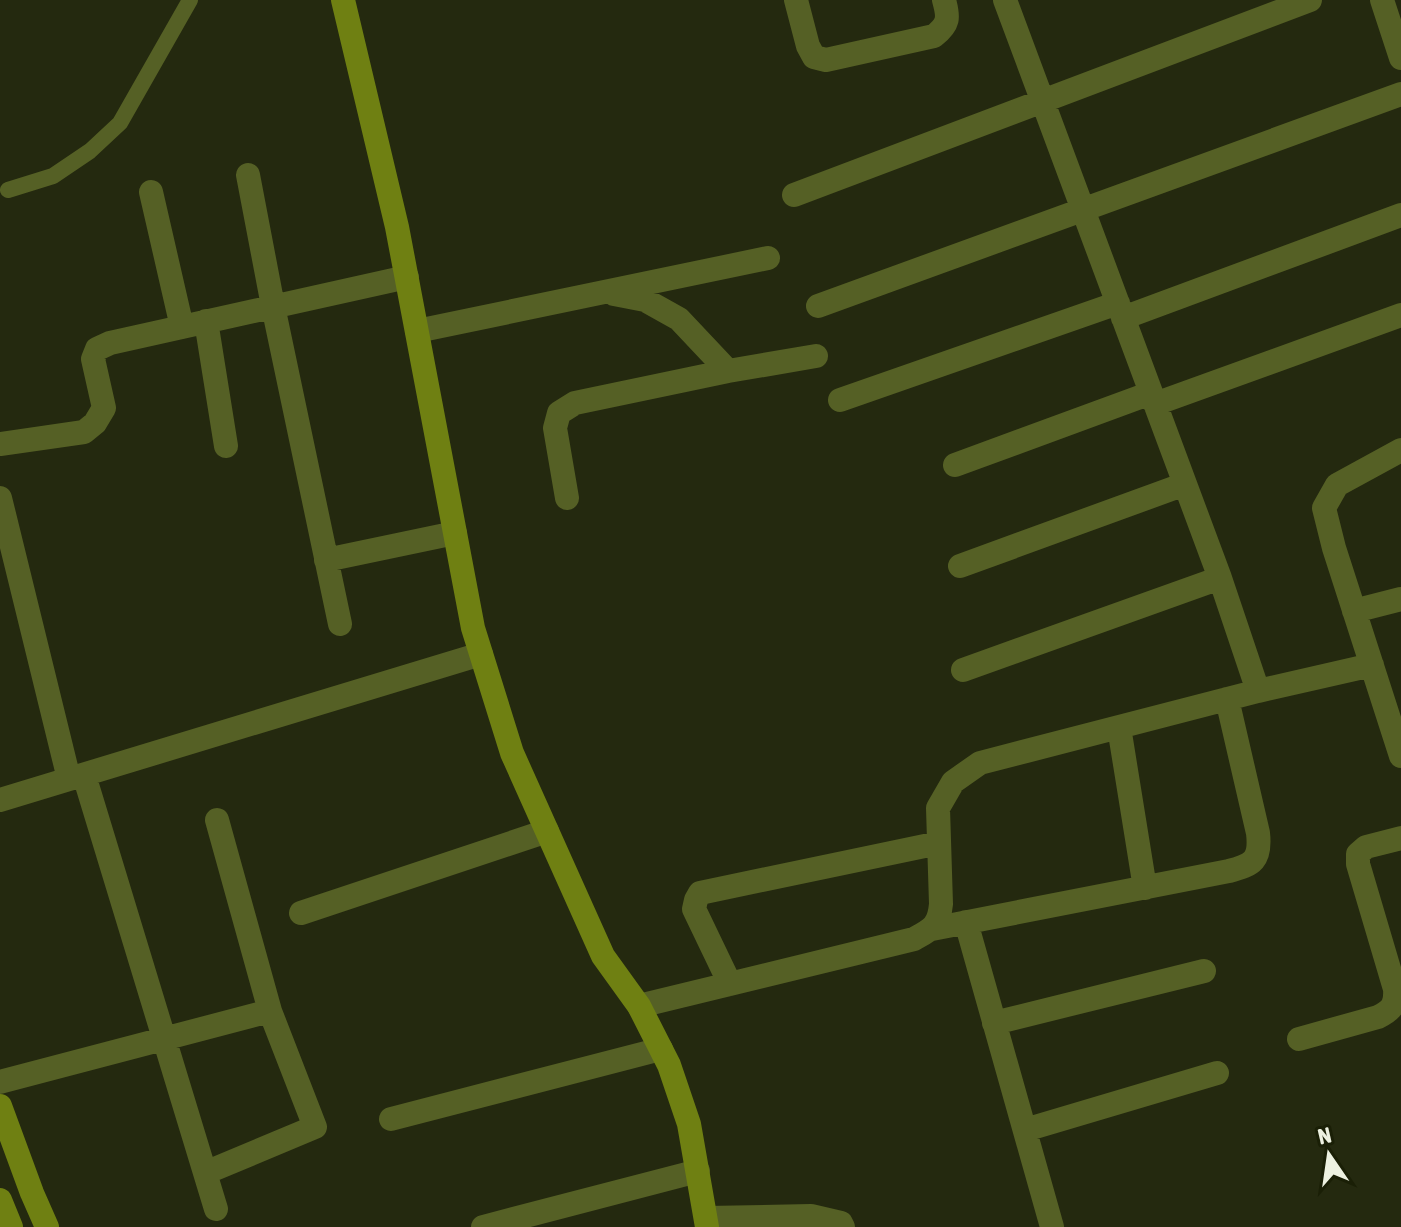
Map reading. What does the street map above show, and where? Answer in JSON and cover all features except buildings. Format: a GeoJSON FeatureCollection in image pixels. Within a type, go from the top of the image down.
{"type":"FeatureCollection","features":[{"type":"Feature","properties":{"kind":"street"},"geometry":{"type":"LineString","coordinates":[[343,0],[397,227],[473,628],[512,753],[603,956],[639,1006],[669,1065],[689,1124],[707,1222],[811,1216],[841,1223],[843,1227]]}},
{"type":"Feature","properties":{"kind":"street"},"geometry":{"type":"LineString","coordinates":[[796,0],[808,46],[814,57],[826,60],[934,36],[944,28],[948,16],[944,0]]}},
{"type":"Feature","properties":{"kind":"street"},"geometry":{"type":"LineString","coordinates":[[1005,0],[1220,578],[1258,691]]}},
{"type":"Feature","properties":{"kind":"street"},"geometry":{"type":"LineString","coordinates":[[794,195],[1310,0]]}},
{"type":"Feature","properties":{"kind":"street"},"geometry":{"type":"LineString","coordinates":[[1382,0],[1401,58]]}},
{"type":"Feature","properties":{"kind":"street"},"geometry":{"type":"LineString","coordinates":[[818,306],[1401,94]]}},
{"type":"Feature","properties":{"kind":"street"},"geometry":{"type":"LineString","coordinates":[[248,175],[340,624]]}},
{"type":"Feature","properties":{"kind":"street"},"geometry":{"type":"LineString","coordinates":[[151,192],[182,327]]}},
{"type":"Feature","properties":{"kind":"street"},"geometry":{"type":"LineString","coordinates":[[840,400],[1121,311],[1401,215]]}},
{"type":"Feature","properties":{"kind":"street"},"geometry":{"type":"LineString","coordinates":[[417,331],[768,258]]}},
{"type":"Feature","properties":{"kind":"street"},"geometry":{"type":"LineString","coordinates":[[0,444],[84,432],[95,423],[104,408],[93,359],[97,349],[110,343],[407,277]]}},
{"type":"Feature","properties":{"kind":"street"},"geometry":{"type":"LineString","coordinates":[[604,292],[645,300],[679,319],[728,371]]}},
{"type":"Feature","properties":{"kind":"street"},"geometry":{"type":"LineString","coordinates":[[955,465],[1401,315]]}},
{"type":"Feature","properties":{"kind":"street"},"geometry":{"type":"LineString","coordinates":[[206,321],[226,446]]}},
{"type":"Feature","properties":{"kind":"street"},"geometry":{"type":"LineString","coordinates":[[567,498],[555,428],[559,413],[575,403],[816,356]]}},
{"type":"Feature","properties":{"kind":"street"},"geometry":{"type":"LineString","coordinates":[[1401,450],[1337,485],[1324,508],[1401,755]]}},
{"type":"Feature","properties":{"kind":"street"},"geometry":{"type":"LineString","coordinates":[[960,566],[1185,484]]}},
{"type":"Feature","properties":{"kind":"street"},"geometry":{"type":"LineString","coordinates":[[0,498],[77,777],[164,1039],[216,1209]]}},
{"type":"Feature","properties":{"kind":"street"},"geometry":{"type":"LineString","coordinates":[[326,560],[455,533]]}},
{"type":"Feature","properties":{"kind":"street"},"geometry":{"type":"LineString","coordinates":[[963,670],[1220,578]]}},
{"type":"Feature","properties":{"kind":"street"},"geometry":{"type":"LineString","coordinates":[[1354,611],[1401,599]]}},
{"type":"Feature","properties":{"kind":"street"},"geometry":{"type":"LineString","coordinates":[[0,800],[481,654]]}},
{"type":"Feature","properties":{"kind":"street"},"geometry":{"type":"LineString","coordinates":[[932,929],[940,917],[941,904],[938,808],[953,782],[980,763],[1258,691],[1372,665]]}},
{"type":"Feature","properties":{"kind":"street"},"geometry":{"type":"LineString","coordinates":[[639,1006],[914,939],[932,929],[1242,868],[1253,862],[1260,848],[1227,699]]}},
{"type":"Feature","properties":{"kind":"street"},"geometry":{"type":"LineString","coordinates":[[1119,727],[1145,888]]}},
{"type":"Feature","properties":{"kind":"street"},"geometry":{"type":"LineString","coordinates":[[205,1173],[315,1127],[270,1011],[217,820]]}},
{"type":"Feature","properties":{"kind":"street"},"geometry":{"type":"LineString","coordinates":[[301,913],[547,831]]}},
{"type":"Feature","properties":{"kind":"street"},"geometry":{"type":"LineString","coordinates":[[1299,1039],[1378,1017],[1389,1012],[1396,1003],[1395,989],[1358,864],[1358,854],[1366,847],[1401,838]]}},
{"type":"Feature","properties":{"kind":"street"},"geometry":{"type":"LineString","coordinates":[[730,984],[694,909],[700,893],[939,843]]}},
{"type":"Feature","properties":{"kind":"street"},"geometry":{"type":"LineString","coordinates":[[966,922],[1052,1227]]}},
{"type":"Feature","properties":{"kind":"street"},"geometry":{"type":"LineString","coordinates":[[994,1023],[1204,971]]}},
{"type":"Feature","properties":{"kind":"street"},"geometry":{"type":"LineString","coordinates":[[0,1082],[270,1011]]}},
{"type":"Feature","properties":{"kind":"street"},"geometry":{"type":"LineString","coordinates":[[391,1119],[661,1049]]}},
{"type":"Feature","properties":{"kind":"street"},"geometry":{"type":"LineString","coordinates":[[1025,1130],[1217,1073]]}},
{"type":"Feature","properties":{"kind":"street"},"geometry":{"type":"LineString","coordinates":[[0,1106],[47,1227]]}},
{"type":"Feature","properties":{"kind":"street"},"geometry":{"type":"LineString","coordinates":[[483,1227],[553,1218],[698,1171]]}},
{"type":"Feature","properties":{"kind":"street"},"geometry":{"type":"LineString","coordinates":[[0,1200],[11,1227]]}},
{"type":"Feature","properties":{"kind":"lane"},"geometry":{"type":"LineString","coordinates":[[8,190],[53,176],[90,151],[120,123],[190,0]]}}]}
